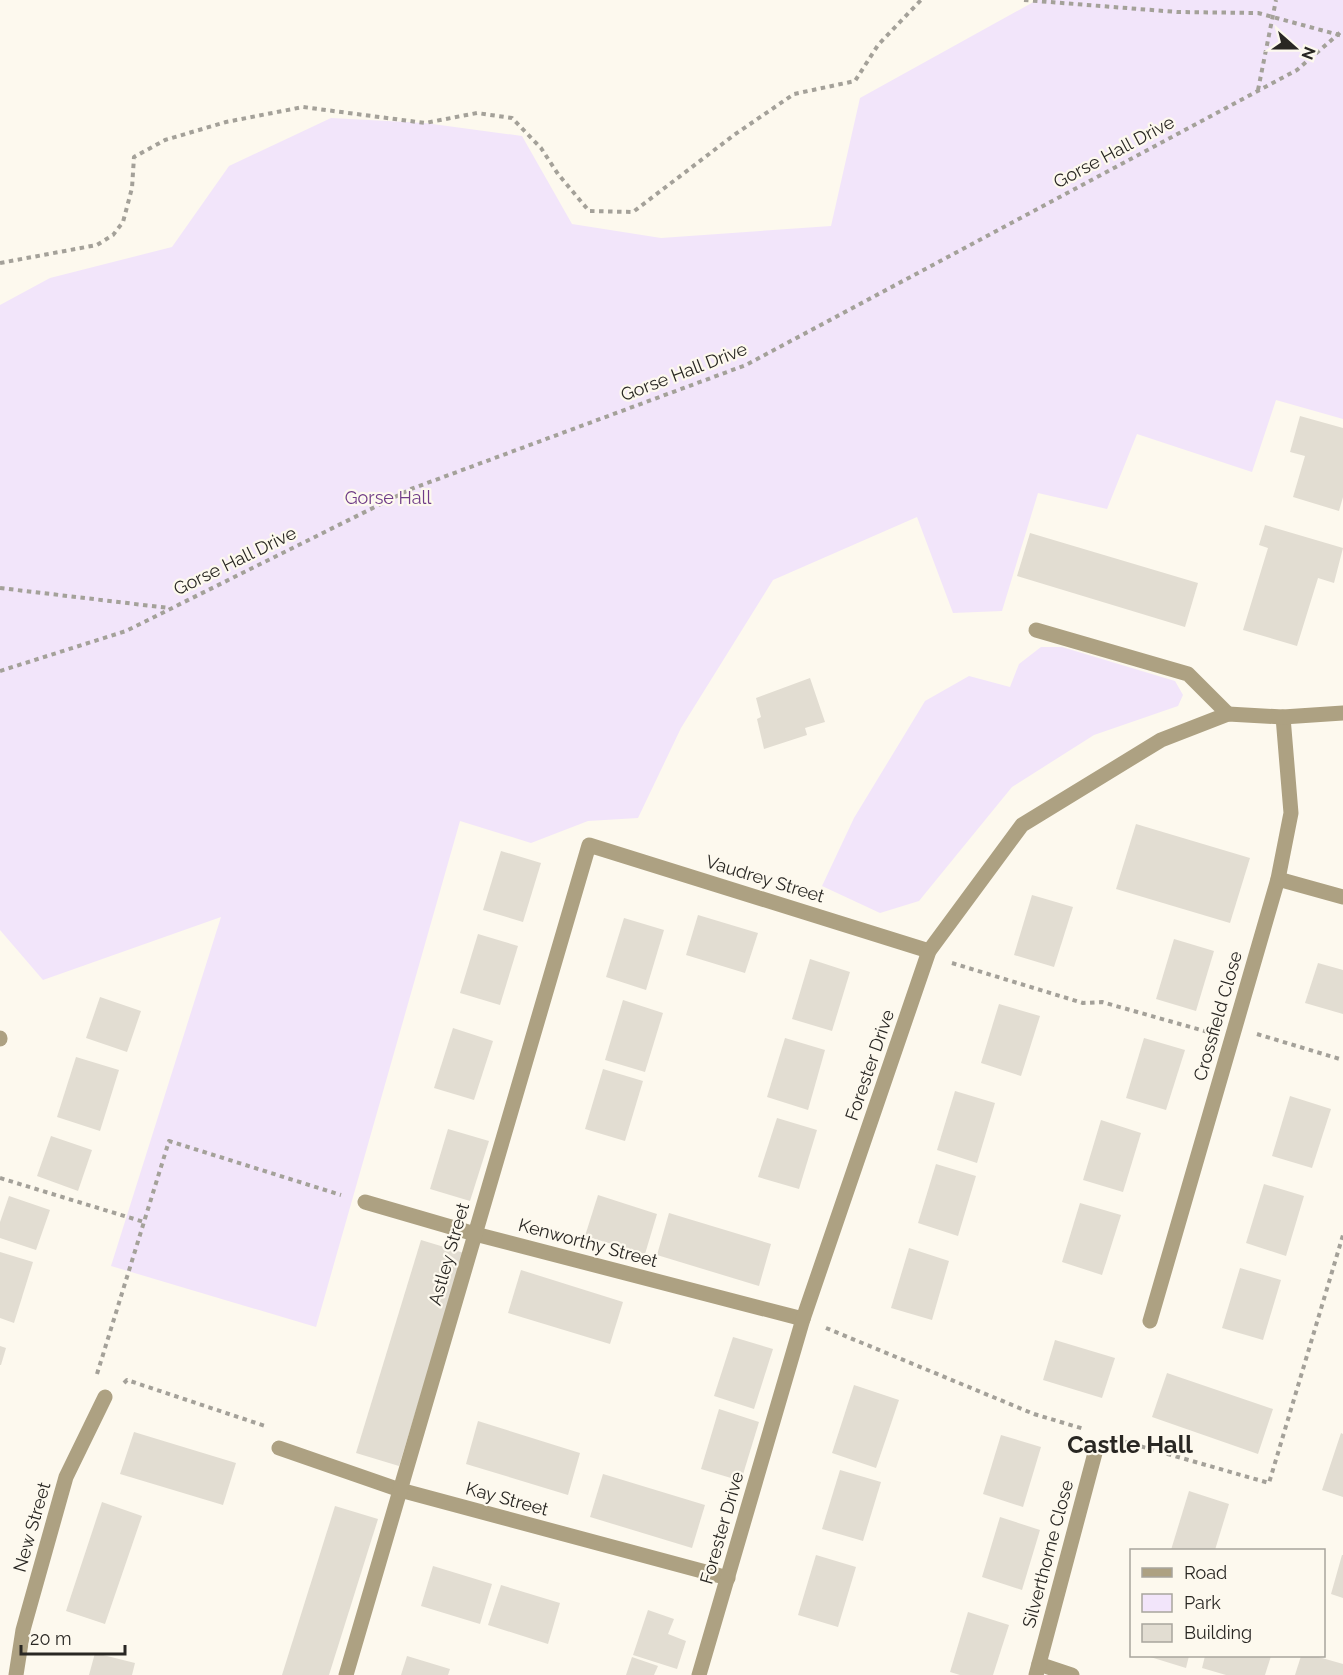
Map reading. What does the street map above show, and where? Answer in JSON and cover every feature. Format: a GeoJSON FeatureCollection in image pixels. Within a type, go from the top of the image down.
{"type":"FeatureCollection","features":[{"type":"Feature","properties":{"kind":"street"},"geometry":{"type":"LineString","coordinates":[[1036,630],[1188,674],[1228,714]]}},
{"type":"Feature","properties":{"kind":"street","name":"Forester Drive"},"geometry":{"type":"LineString","coordinates":[[699,1675],[803,1319],[928,953],[1022,825],[1161,740],[1228,714],[1283,717],[1343,712]]}},
{"type":"Feature","properties":{"kind":"street","name":"Crossfield Close"},"geometry":{"type":"LineString","coordinates":[[1150,1321],[1278,879],[1291,813],[1283,717]]}},
{"type":"Feature","properties":{"kind":"street","name":"Vaudrey Street"},"geometry":{"type":"LineString","coordinates":[[589,844],[928,953]]}},
{"type":"Feature","properties":{"kind":"street","name":"Astley Street"},"geometry":{"type":"LineString","coordinates":[[346,1675],[589,844]]}},
{"type":"Feature","properties":{"kind":"street"},"geometry":{"type":"LineString","coordinates":[[1278,879],[1343,897]]}},
{"type":"Feature","properties":{"kind":"street","name":"Kenworthy Street"},"geometry":{"type":"LineString","coordinates":[[365,1202],[475,1234],[803,1319]]}},
{"type":"Feature","properties":{"kind":"street","name":"New Street"},"geometry":{"type":"LineString","coordinates":[[16,1675],[23,1630],[66,1477],[105,1397]]}},
{"type":"Feature","properties":{"kind":"street","name":"Kay Street"},"geometry":{"type":"LineString","coordinates":[[279,1448],[400,1490],[728,1578]]}},
{"type":"Feature","properties":{"kind":"street","name":"Silverthorne Close"},"geometry":{"type":"LineString","coordinates":[[1072,1675],[1037,1670],[1095,1453]]}},
{"type":"Feature","properties":{"kind":"path"},"geometry":{"type":"LineString","coordinates":[[0,263],[97,245],[113,235],[123,222],[132,188],[134,157],[165,140],[226,122],[303,107],[425,123],[477,113],[512,118],[541,148],[558,174],[589,211],[633,212],[734,135],[794,94],[855,81],[878,45],[921,0]]}},
{"type":"Feature","properties":{"kind":"path"},"geometry":{"type":"LineString","coordinates":[[1024,0],[1177,12],[1258,13],[1343,36]]}},
{"type":"Feature","properties":{"kind":"path"},"geometry":{"type":"LineString","coordinates":[[1258,91],[1276,0]]}},
{"type":"Feature","properties":{"kind":"path","name":"Gorse Hall Drive"},"geometry":{"type":"LineString","coordinates":[[0,672],[126,631],[411,489],[746,365],[1297,70],[1343,30]]}},
{"type":"Feature","properties":{"kind":"path"},"geometry":{"type":"LineString","coordinates":[[0,588],[170,609]]}},
{"type":"Feature","properties":{"kind":"path"},"geometry":{"type":"LineString","coordinates":[[928,953],[1083,1003],[1102,1002],[1343,1060]]}},
{"type":"Feature","properties":{"kind":"path"},"geometry":{"type":"LineString","coordinates":[[279,1448],[276,1430],[127,1380],[105,1397],[96,1380],[169,1141],[365,1202]]}},
{"type":"Feature","properties":{"kind":"path"},"geometry":{"type":"LineString","coordinates":[[0,1178],[144,1222]]}},
{"type":"Feature","properties":{"kind":"path"},"geometry":{"type":"LineString","coordinates":[[803,1319],[1034,1414],[1269,1483],[1343,1235]]}},
{"type":"Feature","properties":{"kind":"path"},"geometry":{"type":"LineString","coordinates":[[1095,1453],[1102,1435]]}},
{"type":"Feature","properties":{"kind":"green space","name":"Gorse Hall"},"geometry":{"type":"Polygon","coordinates":[[[1037,0],[1343,0],[1343,419],[1276,400],[1252,472],[1137,434],[1107,509],[1038,493],[1002,611],[953,613],[917,517],[773,580],[681,728],[638,818],[588,821],[531,843],[460,821],[316,1327],[111,1266],[221,917],[43,980],[0,930],[0,305],[50,278],[172,247],[229,166],[331,118],[425,123],[522,136],[572,224],[661,238],[831,226],[860,98],[1037,0]]]}},
{"type":"Feature","properties":{"kind":"green space"},"geometry":{"type":"Polygon","coordinates":[[[1041,647],[1062,647],[1175,681],[1183,695],[1178,706],[1094,735],[1012,787],[919,901],[880,913],[822,886],[854,818],[925,701],[969,676],[1010,687],[1019,664],[1041,647]]]}},
{"type":"Feature","properties":{"kind":"building"},"geometry":{"type":"Polygon","coordinates":[[[1300,416],[1343,428],[1343,497],[1339,511],[1293,497],[1305,456],[1290,452],[1300,416]]]}},
{"type":"Feature","properties":{"kind":"building"},"geometry":{"type":"Polygon","coordinates":[[[1265,525],[1343,548],[1334,583],[1318,578],[1297,646],[1243,630],[1268,548],[1259,545],[1265,525]]]}},
{"type":"Feature","properties":{"kind":"building"},"geometry":{"type":"Polygon","coordinates":[[[1030,533],[1198,583],[1185,627],[1017,576],[1030,533]]]}},
{"type":"Feature","properties":{"kind":"building"},"geometry":{"type":"Polygon","coordinates":[[[810,678],[825,722],[805,728],[807,735],[764,749],[757,719],[761,717],[756,698],[810,678]]]}},
{"type":"Feature","properties":{"kind":"building"},"geometry":{"type":"Polygon","coordinates":[[[1136,824],[1250,858],[1230,923],[1116,889],[1136,824]]]}},
{"type":"Feature","properties":{"kind":"building"},"geometry":{"type":"Polygon","coordinates":[[[501,851],[541,863],[523,922],[483,910],[501,851]]]}},
{"type":"Feature","properties":{"kind":"building"},"geometry":{"type":"Polygon","coordinates":[[[1032,895],[1073,907],[1054,967],[1014,955],[1032,895]]]}},
{"type":"Feature","properties":{"kind":"building"},"geometry":{"type":"Polygon","coordinates":[[[698,915],[758,933],[745,973],[686,955],[698,915]]]}},
{"type":"Feature","properties":{"kind":"building"},"geometry":{"type":"Polygon","coordinates":[[[624,918],[664,930],[646,990],[606,977],[624,918]]]}},
{"type":"Feature","properties":{"kind":"building"},"geometry":{"type":"Polygon","coordinates":[[[478,934],[518,946],[500,1005],[460,993],[478,934]]]}},
{"type":"Feature","properties":{"kind":"building"},"geometry":{"type":"Polygon","coordinates":[[[1174,939],[1214,951],[1196,1011],[1156,999],[1174,939]]]}},
{"type":"Feature","properties":{"kind":"building"},"geometry":{"type":"Polygon","coordinates":[[[810,959],[850,972],[832,1031],[792,1019],[810,959]]]}},
{"type":"Feature","properties":{"kind":"building"},"geometry":{"type":"Polygon","coordinates":[[[1318,963],[1343,970],[1343,1014],[1305,1003],[1318,963]]]}},
{"type":"Feature","properties":{"kind":"building"},"geometry":{"type":"Polygon","coordinates":[[[100,997],[141,1011],[127,1052],[86,1038],[100,997]]]}},
{"type":"Feature","properties":{"kind":"building"},"geometry":{"type":"Polygon","coordinates":[[[623,1000],[663,1013],[645,1072],[605,1060],[623,1000]]]}},
{"type":"Feature","properties":{"kind":"building"},"geometry":{"type":"Polygon","coordinates":[[[999,1004],[1040,1016],[1021,1076],[981,1063],[999,1004]]]}},
{"type":"Feature","properties":{"kind":"building"},"geometry":{"type":"Polygon","coordinates":[[[453,1028],[493,1041],[474,1100],[434,1088],[453,1028]]]}},
{"type":"Feature","properties":{"kind":"building"},"geometry":{"type":"Polygon","coordinates":[[[785,1038],[825,1050],[808,1110],[767,1097],[785,1038]]]}},
{"type":"Feature","properties":{"kind":"building"},"geometry":{"type":"Polygon","coordinates":[[[1144,1038],[1185,1050],[1166,1110],[1126,1098],[1144,1038]]]}},
{"type":"Feature","properties":{"kind":"building"},"geometry":{"type":"Polygon","coordinates":[[[76,1057],[119,1070],[100,1131],[57,1117],[76,1057]]]}},
{"type":"Feature","properties":{"kind":"building"},"geometry":{"type":"Polygon","coordinates":[[[603,1069],[643,1081],[625,1141],[585,1129],[603,1069]]]}},
{"type":"Feature","properties":{"kind":"building"},"geometry":{"type":"Polygon","coordinates":[[[955,1091],[995,1103],[977,1163],[937,1150],[955,1091]]]}},
{"type":"Feature","properties":{"kind":"building"},"geometry":{"type":"Polygon","coordinates":[[[1290,1096],[1331,1109],[1312,1168],[1272,1156],[1290,1096]]]}},
{"type":"Feature","properties":{"kind":"building"},"geometry":{"type":"Polygon","coordinates":[[[777,1118],[817,1130],[799,1189],[758,1177],[777,1118]]]}},
{"type":"Feature","properties":{"kind":"building"},"geometry":{"type":"Polygon","coordinates":[[[1101,1120],[1141,1133],[1123,1192],[1083,1180],[1101,1120]]]}},
{"type":"Feature","properties":{"kind":"building"},"geometry":{"type":"Polygon","coordinates":[[[448,1129],[489,1141],[470,1201],[430,1189],[448,1129]]]}},
{"type":"Feature","properties":{"kind":"building"},"geometry":{"type":"Polygon","coordinates":[[[51,1136],[92,1150],[78,1191],[37,1176],[51,1136]]]}},
{"type":"Feature","properties":{"kind":"building"},"geometry":{"type":"Polygon","coordinates":[[[936,1164],[976,1176],[958,1236],[918,1223],[936,1164]]]}},
{"type":"Feature","properties":{"kind":"building"},"geometry":{"type":"Polygon","coordinates":[[[1264,1184],[1304,1196],[1286,1256],[1246,1243],[1264,1184]]]}},
{"type":"Feature","properties":{"kind":"building"},"geometry":{"type":"Polygon","coordinates":[[[598,1195],[657,1214],[645,1254],[585,1236],[598,1195]]]}},
{"type":"Feature","properties":{"kind":"building"},"geometry":{"type":"Polygon","coordinates":[[[9,1196],[50,1210],[36,1250],[0,1238],[0,1222],[9,1196]]]}},
{"type":"Feature","properties":{"kind":"building"},"geometry":{"type":"Polygon","coordinates":[[[1080,1203],[1121,1215],[1102,1275],[1062,1262],[1080,1203]]]}},
{"type":"Feature","properties":{"kind":"building"},"geometry":{"type":"Polygon","coordinates":[[[669,1213],[771,1244],[759,1286],[657,1255],[669,1213]]]}},
{"type":"Feature","properties":{"kind":"building"},"geometry":{"type":"Polygon","coordinates":[[[421,1240],[464,1253],[399,1466],[356,1453],[421,1240]]]}},
{"type":"Feature","properties":{"kind":"building"},"geometry":{"type":"Polygon","coordinates":[[[909,1248],[949,1261],[932,1320],[891,1308],[909,1248]]]}},
{"type":"Feature","properties":{"kind":"building"},"geometry":{"type":"Polygon","coordinates":[[[0,1252],[33,1262],[14,1323],[0,1318],[0,1252]]]}},
{"type":"Feature","properties":{"kind":"building"},"geometry":{"type":"Polygon","coordinates":[[[1240,1268],[1281,1280],[1263,1340],[1222,1328],[1240,1268]]]}},
{"type":"Feature","properties":{"kind":"building"},"geometry":{"type":"Polygon","coordinates":[[[521,1270],[623,1302],[610,1344],[508,1313],[521,1270]]]}},
{"type":"Feature","properties":{"kind":"building"},"geometry":{"type":"Polygon","coordinates":[[[733,1337],[773,1349],[754,1409],[714,1396],[733,1337]]]}},
{"type":"Feature","properties":{"kind":"building"},"geometry":{"type":"Polygon","coordinates":[[[1055,1340],[1115,1358],[1102,1398],[1043,1380],[1055,1340]]]}},
{"type":"Feature","properties":{"kind":"building"},"geometry":{"type":"Polygon","coordinates":[[[0,1346],[6,1348],[1,1365],[0,1365],[0,1346]]]}},
{"type":"Feature","properties":{"kind":"building"},"geometry":{"type":"Polygon","coordinates":[[[1167,1373],[1273,1409],[1258,1454],[1152,1417],[1167,1373]]]}},
{"type":"Feature","properties":{"kind":"building"},"geometry":{"type":"Polygon","coordinates":[[[854,1385],[899,1400],[876,1468],[832,1453],[854,1385]]]}},
{"type":"Feature","properties":{"kind":"building"},"geometry":{"type":"Polygon","coordinates":[[[719,1409],[759,1422],[741,1481],[701,1469],[719,1409]]]}},
{"type":"Feature","properties":{"kind":"building"},"geometry":{"type":"Polygon","coordinates":[[[478,1421],[580,1453],[568,1495],[466,1464],[478,1421]]]}},
{"type":"Feature","properties":{"kind":"building"},"geometry":{"type":"Polygon","coordinates":[[[134,1432],[236,1463],[223,1505],[120,1474],[134,1432]]]}},
{"type":"Feature","properties":{"kind":"building"},"geometry":{"type":"Polygon","coordinates":[[[1341,1433],[1343,1434],[1343,1497],[1322,1490],[1341,1433]]]}},
{"type":"Feature","properties":{"kind":"building"},"geometry":{"type":"Polygon","coordinates":[[[1001,1435],[1041,1447],[1023,1507],[983,1494],[1001,1435]]]}},
{"type":"Feature","properties":{"kind":"building"},"geometry":{"type":"Polygon","coordinates":[[[840,1470],[881,1482],[863,1541],[822,1529],[840,1470]]]}},
{"type":"Feature","properties":{"kind":"building"},"geometry":{"type":"Polygon","coordinates":[[[603,1474],[705,1505],[692,1548],[590,1517],[603,1474]]]}},
{"type":"Feature","properties":{"kind":"building"},"geometry":{"type":"Polygon","coordinates":[[[1189,1491],[1229,1504],[1215,1549],[1171,1549],[1189,1491]]]}},
{"type":"Feature","properties":{"kind":"building"},"geometry":{"type":"Polygon","coordinates":[[[102,1502],[142,1516],[105,1624],[66,1611],[102,1502]]]}},
{"type":"Feature","properties":{"kind":"building"},"geometry":{"type":"Polygon","coordinates":[[[335,1506],[378,1519],[329,1675],[282,1675],[335,1506]]]}},
{"type":"Feature","properties":{"kind":"building"},"geometry":{"type":"Polygon","coordinates":[[[1000,1517],[1040,1530],[1022,1590],[982,1577],[1000,1517]]]}},
{"type":"Feature","properties":{"kind":"building"},"geometry":{"type":"Polygon","coordinates":[[[816,1555],[856,1567],[838,1627],[798,1615],[816,1555]]]}},
{"type":"Feature","properties":{"kind":"building"},"geometry":{"type":"Polygon","coordinates":[[[1343,1555],[1343,1598],[1331,1594],[1343,1555]]]}},
{"type":"Feature","properties":{"kind":"building"},"geometry":{"type":"Polygon","coordinates":[[[433,1566],[492,1584],[480,1624],[421,1606],[433,1566]]]}},
{"type":"Feature","properties":{"kind":"building"},"geometry":{"type":"Polygon","coordinates":[[[501,1585],[560,1603],[548,1644],[488,1625],[501,1585]]]}},
{"type":"Feature","properties":{"kind":"building"},"geometry":{"type":"Polygon","coordinates":[[[648,1610],[674,1619],[668,1634],[686,1641],[677,1669],[633,1655],[648,1610]]]}},
{"type":"Feature","properties":{"kind":"building"},"geometry":{"type":"Polygon","coordinates":[[[968,1612],[1009,1625],[993,1675],[960,1675],[950,1672],[968,1612]]]}},
{"type":"Feature","properties":{"kind":"building"},"geometry":{"type":"Polygon","coordinates":[[[95,1653],[135,1663],[132,1675],[89,1675],[95,1653]]]}},
{"type":"Feature","properties":{"kind":"building"},"geometry":{"type":"Polygon","coordinates":[[[407,1656],[450,1669],[448,1675],[401,1675],[407,1656]]]}},
{"type":"Feature","properties":{"kind":"building"},"geometry":{"type":"Polygon","coordinates":[[[632,1657],[658,1666],[654,1675],[626,1675],[632,1657]]]}},
{"type":"Feature","properties":{"kind":"building"},"geometry":{"type":"Polygon","coordinates":[[[1150,1657],[1189,1657],[1186,1668],[1150,1657]]]}},
{"type":"Feature","properties":{"kind":"building"},"geometry":{"type":"Polygon","coordinates":[[[1205,1657],[1271,1657],[1265,1675],[1226,1675],[1202,1668],[1205,1657]]]}},
{"type":"Feature","properties":{"kind":"building"},"geometry":{"type":"Polygon","coordinates":[[[1301,1657],[1318,1657],[1343,1664],[1343,1675],[1295,1675],[1301,1657]]]}},
{"type":"Feature","properties":{"kind":"district","name":"Castle Hall"},"geometry":{"type":"Point","coordinates":[1130,1445]}}]}
